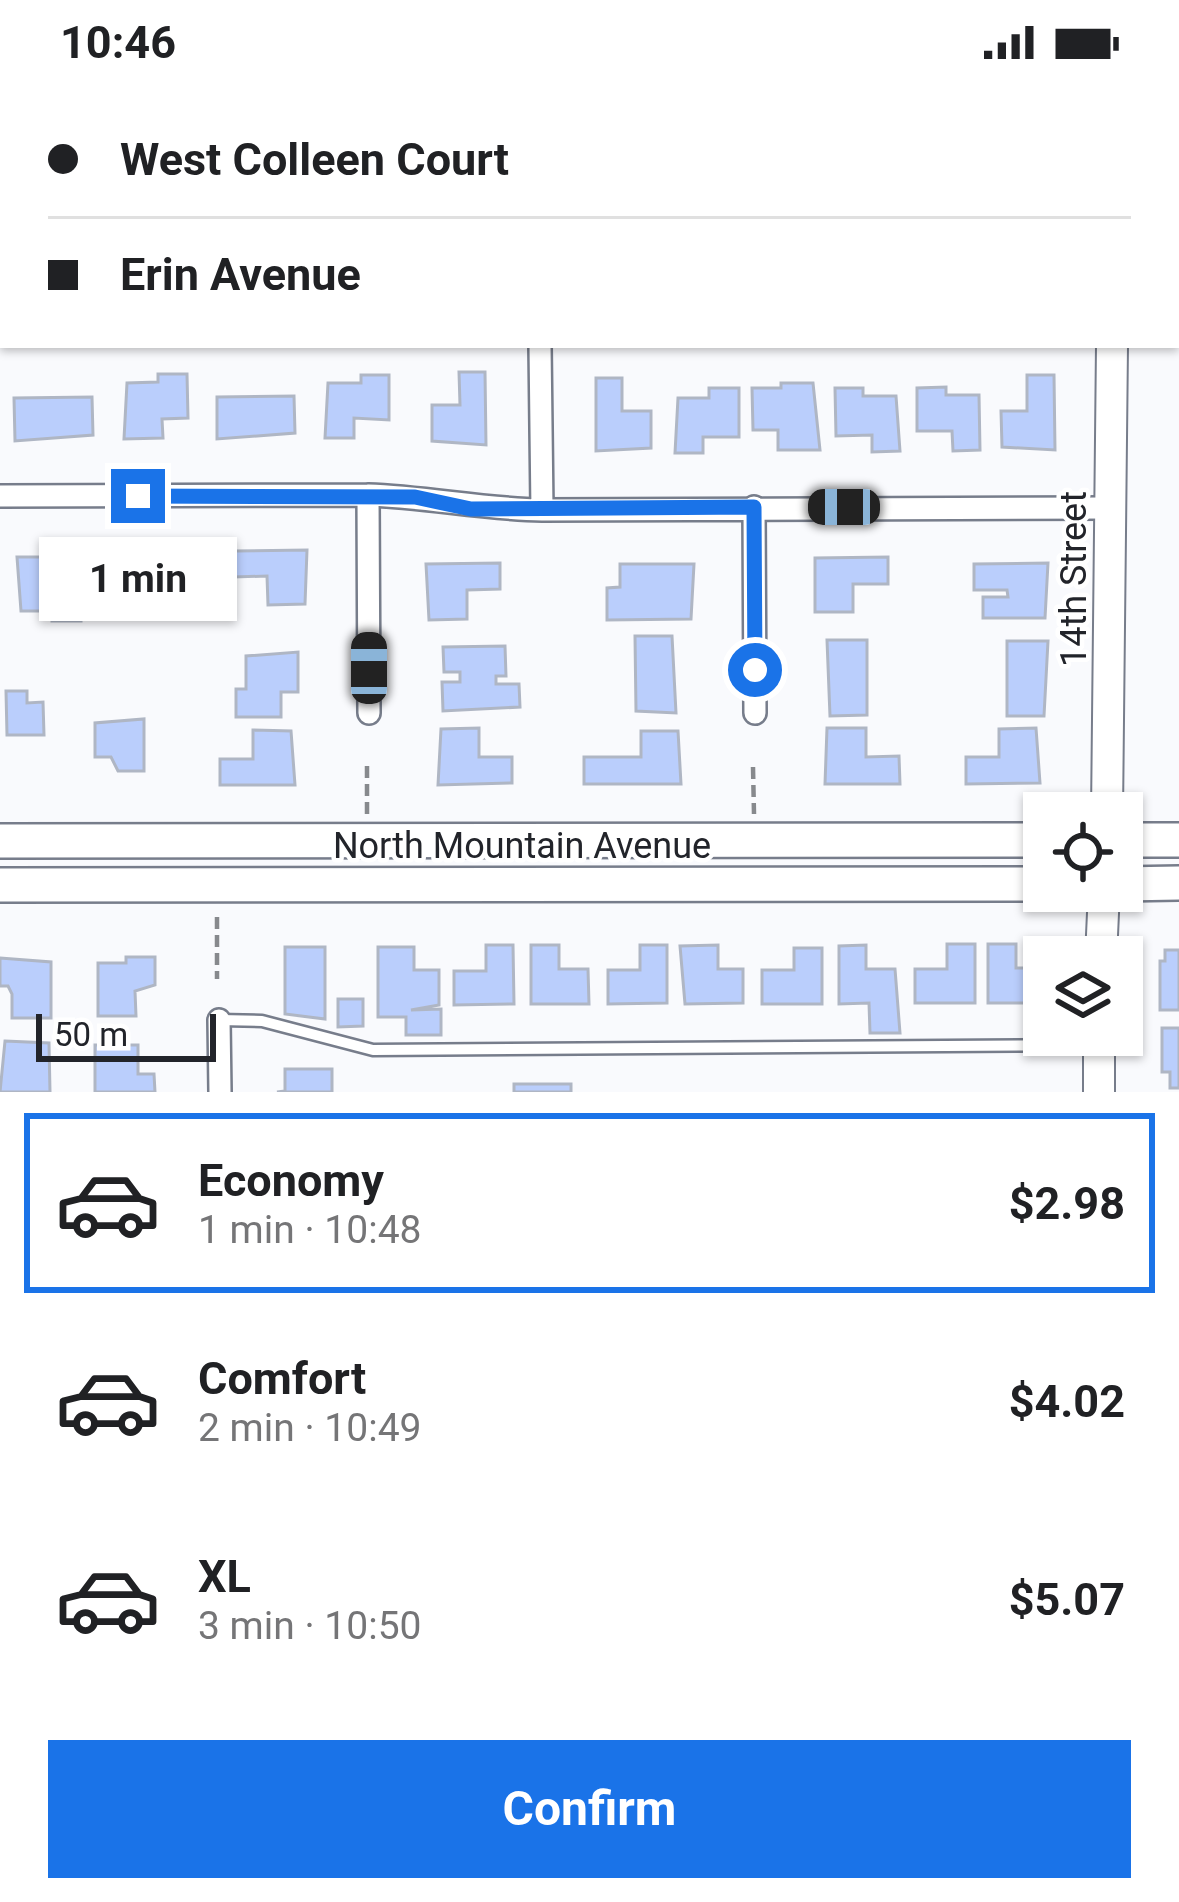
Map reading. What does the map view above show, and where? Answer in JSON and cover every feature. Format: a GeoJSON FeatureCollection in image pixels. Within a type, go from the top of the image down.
{"type":"FeatureCollection","features":[{"type":"Feature","properties":{"kind":"main road","name":"North Mountain Avenue"},"geometry":{"type":"LineString","coordinates":[[0,842],[1023,840]]}},
{"type":"Feature","properties":{"kind":"main road"},"geometry":{"type":"LineString","coordinates":[[1143,840],[1179,840]]}},
{"type":"Feature","properties":{"kind":"main road","name":"North Mountain Avenue"},"geometry":{"type":"LineString","coordinates":[[0,885],[1023,884]]}},
{"type":"Feature","properties":{"kind":"main road"},"geometry":{"type":"LineString","coordinates":[[1143,884],[1179,884]]}},
{"type":"Feature","properties":{"kind":"street"},"geometry":{"type":"LineString","coordinates":[[540,348],[542,510]]}},
{"type":"Feature","properties":{"kind":"street","name":"14th Street"},"geometry":{"type":"LineString","coordinates":[[1107,792],[1112,348]]}},
{"type":"Feature","properties":{"kind":"street"},"geometry":{"type":"LineString","coordinates":[[368,495],[369,713]]}},
{"type":"Feature","properties":{"kind":"street"},"geometry":{"type":"LineString","coordinates":[[0,496],[368,495],[415,497],[471,509],[542,510],[1111,508]]}},
{"type":"Feature","properties":{"kind":"street"},"geometry":{"type":"LineString","coordinates":[[754,507],[755,712]]}},
{"type":"Feature","properties":{"kind":"street"},"geometry":{"type":"LineString","coordinates":[[220,1020],[220,1092]]}},
{"type":"Feature","properties":{"kind":"street"},"geometry":{"type":"LineString","coordinates":[[1099,1056],[1099,1092]]}},
{"type":"Feature","properties":{"kind":"lane"},"geometry":{"type":"LineString","coordinates":[[220,1020],[262,1021],[374,1050],[1023,1041]]}},
{"type":"Feature","properties":{"kind":"path"},"geometry":{"type":"LineString","coordinates":[[367,766],[367,815]]}},
{"type":"Feature","properties":{"kind":"path"},"geometry":{"type":"LineString","coordinates":[[754,767],[754,814]]}},
{"type":"Feature","properties":{"kind":"path"},"geometry":{"type":"LineString","coordinates":[[217,917],[218,979]]}},
{"type":"Feature","properties":{"kind":"building"},"geometry":{"type":"Polygon","coordinates":[[[459,372],[485,372],[486,445],[432,441],[432,405],[460,405],[459,372]]]}},
{"type":"Feature","properties":{"kind":"building"},"geometry":{"type":"Polygon","coordinates":[[[158,374],[187,374],[188,418],[162,419],[163,438],[124,439],[127,383],[158,382],[158,374]]]}},
{"type":"Feature","properties":{"kind":"building"},"geometry":{"type":"Polygon","coordinates":[[[361,375],[389,375],[389,420],[354,418],[354,438],[325,438],[328,383],[361,383],[361,375]]]}},
{"type":"Feature","properties":{"kind":"building"},"geometry":{"type":"Polygon","coordinates":[[[1027,375],[1054,375],[1055,450],[1002,447],[1001,411],[1027,411],[1027,375]]]}},
{"type":"Feature","properties":{"kind":"building"},"geometry":{"type":"Polygon","coordinates":[[[596,378],[622,378],[622,411],[651,411],[651,448],[596,451],[596,378]]]}},
{"type":"Feature","properties":{"kind":"building"},"geometry":{"type":"Polygon","coordinates":[[[781,383],[813,383],[820,450],[778,450],[778,430],[753,430],[752,388],[781,388],[781,383]]]}},
{"type":"Feature","properties":{"kind":"building"},"geometry":{"type":"Polygon","coordinates":[[[946,387],[946,395],[979,395],[980,450],[953,451],[952,431],[917,431],[917,388],[946,387]]]}},
{"type":"Feature","properties":{"kind":"building"},"geometry":{"type":"Polygon","coordinates":[[[709,388],[739,388],[739,437],[703,437],[703,453],[675,453],[678,398],[709,398],[709,388]]]}},
{"type":"Feature","properties":{"kind":"building"},"geometry":{"type":"Polygon","coordinates":[[[835,388],[863,388],[863,396],[896,396],[900,451],[872,452],[872,435],[836,436],[835,388]]]}},
{"type":"Feature","properties":{"kind":"building"},"geometry":{"type":"Polygon","coordinates":[[[294,396],[295,433],[217,439],[217,397],[294,396]]]}},
{"type":"Feature","properties":{"kind":"building"},"geometry":{"type":"Polygon","coordinates":[[[92,397],[93,435],[15,441],[14,398],[92,397]]]}},
{"type":"Feature","properties":{"kind":"building"},"geometry":{"type":"Polygon","coordinates":[[[307,550],[305,604],[268,605],[267,576],[234,577],[234,551],[307,550]]]}},
{"type":"Feature","properties":{"kind":"building"},"geometry":{"type":"Polygon","coordinates":[[[127,555],[203,559],[203,596],[127,595],[127,555]]]}},
{"type":"Feature","properties":{"kind":"building"},"geometry":{"type":"Polygon","coordinates":[[[17,557],[47,557],[47,576],[81,576],[81,621],[52,621],[52,611],[21,611],[17,557]]]}},
{"type":"Feature","properties":{"kind":"building"},"geometry":{"type":"Polygon","coordinates":[[[888,557],[888,584],[853,584],[853,612],[815,612],[815,558],[888,557]]]}},
{"type":"Feature","properties":{"kind":"building"},"geometry":{"type":"Polygon","coordinates":[[[500,563],[500,589],[467,590],[467,619],[429,620],[426,564],[500,563]]]}},
{"type":"Feature","properties":{"kind":"building"},"geometry":{"type":"Polygon","coordinates":[[[1048,563],[1045,618],[983,618],[983,597],[1008,597],[1007,590],[974,590],[974,564],[1048,563]]]}},
{"type":"Feature","properties":{"kind":"building"},"geometry":{"type":"Polygon","coordinates":[[[620,564],[694,564],[691,619],[607,620],[607,588],[620,587],[620,564]]]}},
{"type":"Feature","properties":{"kind":"building"},"geometry":{"type":"Polygon","coordinates":[[[635,636],[672,636],[676,713],[636,711],[635,636]]]}},
{"type":"Feature","properties":{"kind":"building"},"geometry":{"type":"Polygon","coordinates":[[[827,640],[867,640],[867,715],[830,716],[827,640]]]}},
{"type":"Feature","properties":{"kind":"building"},"geometry":{"type":"Polygon","coordinates":[[[1007,641],[1048,641],[1044,716],[1007,716],[1007,641]]]}},
{"type":"Feature","properties":{"kind":"building"},"geometry":{"type":"Polygon","coordinates":[[[505,646],[506,676],[496,676],[496,684],[519,684],[520,707],[443,711],[442,682],[460,682],[460,672],[444,672],[443,647],[505,646]]]}},
{"type":"Feature","properties":{"kind":"building"},"geometry":{"type":"Polygon","coordinates":[[[298,652],[298,692],[281,692],[281,717],[236,717],[236,689],[246,689],[246,656],[298,652]]]}},
{"type":"Feature","properties":{"kind":"building"},"geometry":{"type":"Polygon","coordinates":[[[6,691],[27,691],[27,703],[43,702],[44,735],[7,735],[6,691]]]}},
{"type":"Feature","properties":{"kind":"building"},"geometry":{"type":"Polygon","coordinates":[[[144,719],[144,771],[118,771],[111,757],[95,757],[95,723],[144,719]]]}},
{"type":"Feature","properties":{"kind":"building"},"geometry":{"type":"Polygon","coordinates":[[[479,728],[479,757],[512,757],[512,783],[438,785],[441,729],[479,728]]]}},
{"type":"Feature","properties":{"kind":"building"},"geometry":{"type":"Polygon","coordinates":[[[827,728],[866,728],[866,757],[899,756],[900,784],[825,784],[827,728]]]}},
{"type":"Feature","properties":{"kind":"building"},"geometry":{"type":"Polygon","coordinates":[[[1036,728],[1040,783],[966,784],[966,757],[999,757],[999,729],[1036,728]]]}},
{"type":"Feature","properties":{"kind":"building"},"geometry":{"type":"Polygon","coordinates":[[[253,730],[291,731],[295,785],[220,785],[220,759],[253,759],[253,730]]]}},
{"type":"Feature","properties":{"kind":"building"},"geometry":{"type":"Polygon","coordinates":[[[641,731],[678,731],[681,784],[584,784],[584,757],[641,757],[641,731]]]}},
{"type":"Feature","properties":{"kind":"building"},"geometry":{"type":"Polygon","coordinates":[[[947,944],[975,944],[975,1003],[915,1003],[915,969],[947,969],[947,944]]]}},
{"type":"Feature","properties":{"kind":"building"},"geometry":{"type":"Polygon","coordinates":[[[988,944],[1016,944],[1016,968],[1023,968],[1023,1003],[988,1003],[988,944]]]}},
{"type":"Feature","properties":{"kind":"building"},"geometry":{"type":"Polygon","coordinates":[[[486,945],[513,945],[514,1004],[454,1005],[454,971],[486,971],[486,945]]]}},
{"type":"Feature","properties":{"kind":"building"},"geometry":{"type":"Polygon","coordinates":[[[531,945],[559,945],[559,969],[588,969],[589,1004],[531,1004],[531,945]]]}},
{"type":"Feature","properties":{"kind":"building"},"geometry":{"type":"Polygon","coordinates":[[[640,945],[667,945],[667,1003],[608,1004],[608,970],[640,970],[640,945]]]}},
{"type":"Feature","properties":{"kind":"building"},"geometry":{"type":"Polygon","coordinates":[[[718,945],[718,969],[743,969],[743,1003],[685,1004],[680,946],[718,945]]]}},
{"type":"Feature","properties":{"kind":"building"},"geometry":{"type":"Polygon","coordinates":[[[866,945],[866,969],[895,969],[900,1033],[870,1033],[869,1003],[839,1004],[839,946],[866,945]]]}},
{"type":"Feature","properties":{"kind":"building"},"geometry":{"type":"Polygon","coordinates":[[[285,947],[325,947],[325,1019],[285,1014],[285,947]]]}},
{"type":"Feature","properties":{"kind":"building"},"geometry":{"type":"Polygon","coordinates":[[[378,947],[414,947],[414,970],[439,970],[439,1005],[411,1010],[441,1009],[441,1035],[406,1035],[406,1017],[378,1017],[378,947]]]}},
{"type":"Feature","properties":{"kind":"building"},"geometry":{"type":"Polygon","coordinates":[[[794,948],[822,948],[822,1004],[762,1004],[762,970],[794,970],[794,948]]]}},
{"type":"Feature","properties":{"kind":"building"},"geometry":{"type":"Polygon","coordinates":[[[1165,950],[1179,950],[1179,1010],[1160,1010],[1160,961],[1165,961],[1165,950]]]}},
{"type":"Feature","properties":{"kind":"building"},"geometry":{"type":"Polygon","coordinates":[[[126,957],[155,957],[155,985],[135,991],[136,1016],[98,1016],[98,963],[126,963],[126,957]]]}},
{"type":"Feature","properties":{"kind":"building"},"geometry":{"type":"Polygon","coordinates":[[[0,958],[51,962],[51,1018],[12,1018],[12,994],[8,986],[0,986],[0,958]]]}},
{"type":"Feature","properties":{"kind":"building"},"geometry":{"type":"Polygon","coordinates":[[[338,999],[363,999],[363,1026],[338,1027],[338,999]]]}},
{"type":"Feature","properties":{"kind":"building"},"geometry":{"type":"Polygon","coordinates":[[[1162,1028],[1179,1028],[1179,1088],[1170,1088],[1170,1072],[1162,1072],[1162,1028]]]}},
{"type":"Feature","properties":{"kind":"building"},"geometry":{"type":"Polygon","coordinates":[[[5,1041],[49,1043],[50,1092],[0,1092],[5,1041]]]}},
{"type":"Feature","properties":{"kind":"building"},"geometry":{"type":"Polygon","coordinates":[[[95,1045],[138,1045],[138,1074],[154,1074],[155,1092],[95,1092],[95,1045]]]}},
{"type":"Feature","properties":{"kind":"building"},"geometry":{"type":"Polygon","coordinates":[[[285,1069],[332,1069],[332,1092],[277,1092],[285,1091],[285,1069]]]}},
{"type":"Feature","properties":{"kind":"building"},"geometry":{"type":"Polygon","coordinates":[[[514,1084],[571,1084],[571,1092],[514,1092],[514,1084]]]}},
{"type":"Feature","properties":{"kind":"route"},"geometry":{"type":"LineString","coordinates":[[138,496],[368,495],[415,497],[471,509],[754,507],[755,670]]}}]}
